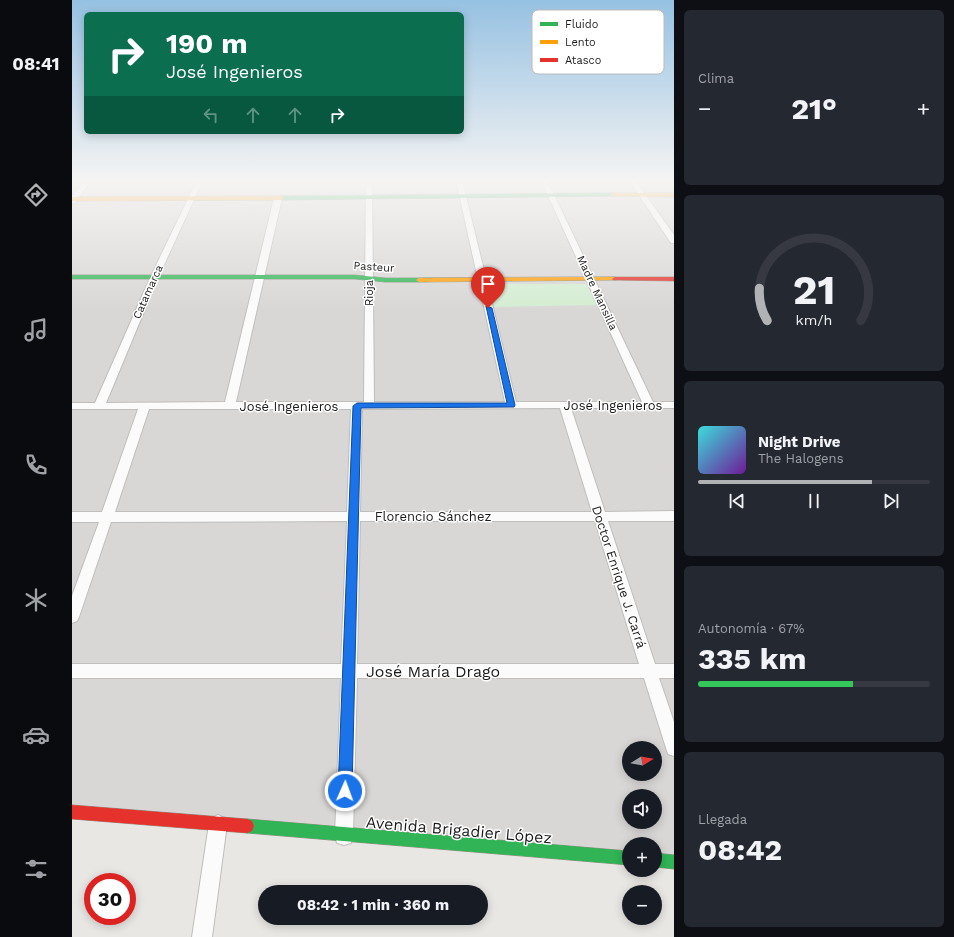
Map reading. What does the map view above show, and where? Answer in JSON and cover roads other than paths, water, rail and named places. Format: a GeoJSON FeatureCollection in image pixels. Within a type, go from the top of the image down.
{"type":"FeatureCollection","features":[{"type":"Feature","properties":{"kind":"street","name":"Catamarca"},"geometry":{"type":"LineString","coordinates":[[98,406],[179,224]]}},
{"type":"Feature","properties":{"kind":"street"},"geometry":{"type":"LineString","coordinates":[[230,406],[272,224]]}},
{"type":"Feature","properties":{"kind":"street","name":"Rioja"},"geometry":{"type":"LineString","coordinates":[[344,836],[354,516],[363,406],[369,278],[369,224]]}},
{"type":"Feature","properties":{"kind":"street"},"geometry":{"type":"LineString","coordinates":[[469,224],[511,405]]}},
{"type":"Feature","properties":{"kind":"street","name":"Madre Mansilla"},"geometry":{"type":"LineString","coordinates":[[565,224],[649,405]]}},
{"type":"Feature","properties":{"kind":"street"},"geometry":{"type":"LineString","coordinates":[[662,224],[674,242]]}},
{"type":"Feature","properties":{"kind":"street","name":"Pasteur"},"geometry":{"type":"LineString","coordinates":[[72,277],[355,277],[385,280],[674,279]]}},
{"type":"Feature","properties":{"kind":"street","name":"Doctor Enrique J. Carrá"},"geometry":{"type":"LineString","coordinates":[[564,405],[674,748]]}},
{"type":"Feature","properties":{"kind":"street","name":"José Ingenieros"},"geometry":{"type":"LineString","coordinates":[[72,406],[674,405]]}},
{"type":"Feature","properties":{"kind":"street"},"geometry":{"type":"LineString","coordinates":[[72,617],[145,406]]}},
{"type":"Feature","properties":{"kind":"street","name":"Florencio Sánchez"},"geometry":{"type":"LineString","coordinates":[[72,517],[674,516]]}},
{"type":"Feature","properties":{"kind":"street","name":"José María Drago"},"geometry":{"type":"LineString","coordinates":[[72,671],[674,671]]}},
{"type":"Feature","properties":{"kind":"street","name":"Avenida Brigadier López"},"geometry":{"type":"LineString","coordinates":[[72,812],[344,836],[622,857]]}},
{"type":"Feature","properties":{"kind":"street"},"geometry":{"type":"LineString","coordinates":[[202,937],[218,824]]}},
{"type":"Feature","properties":{"kind":"street"},"geometry":{"type":"LineString","coordinates":[[662,861],[674,862]]}}]}
